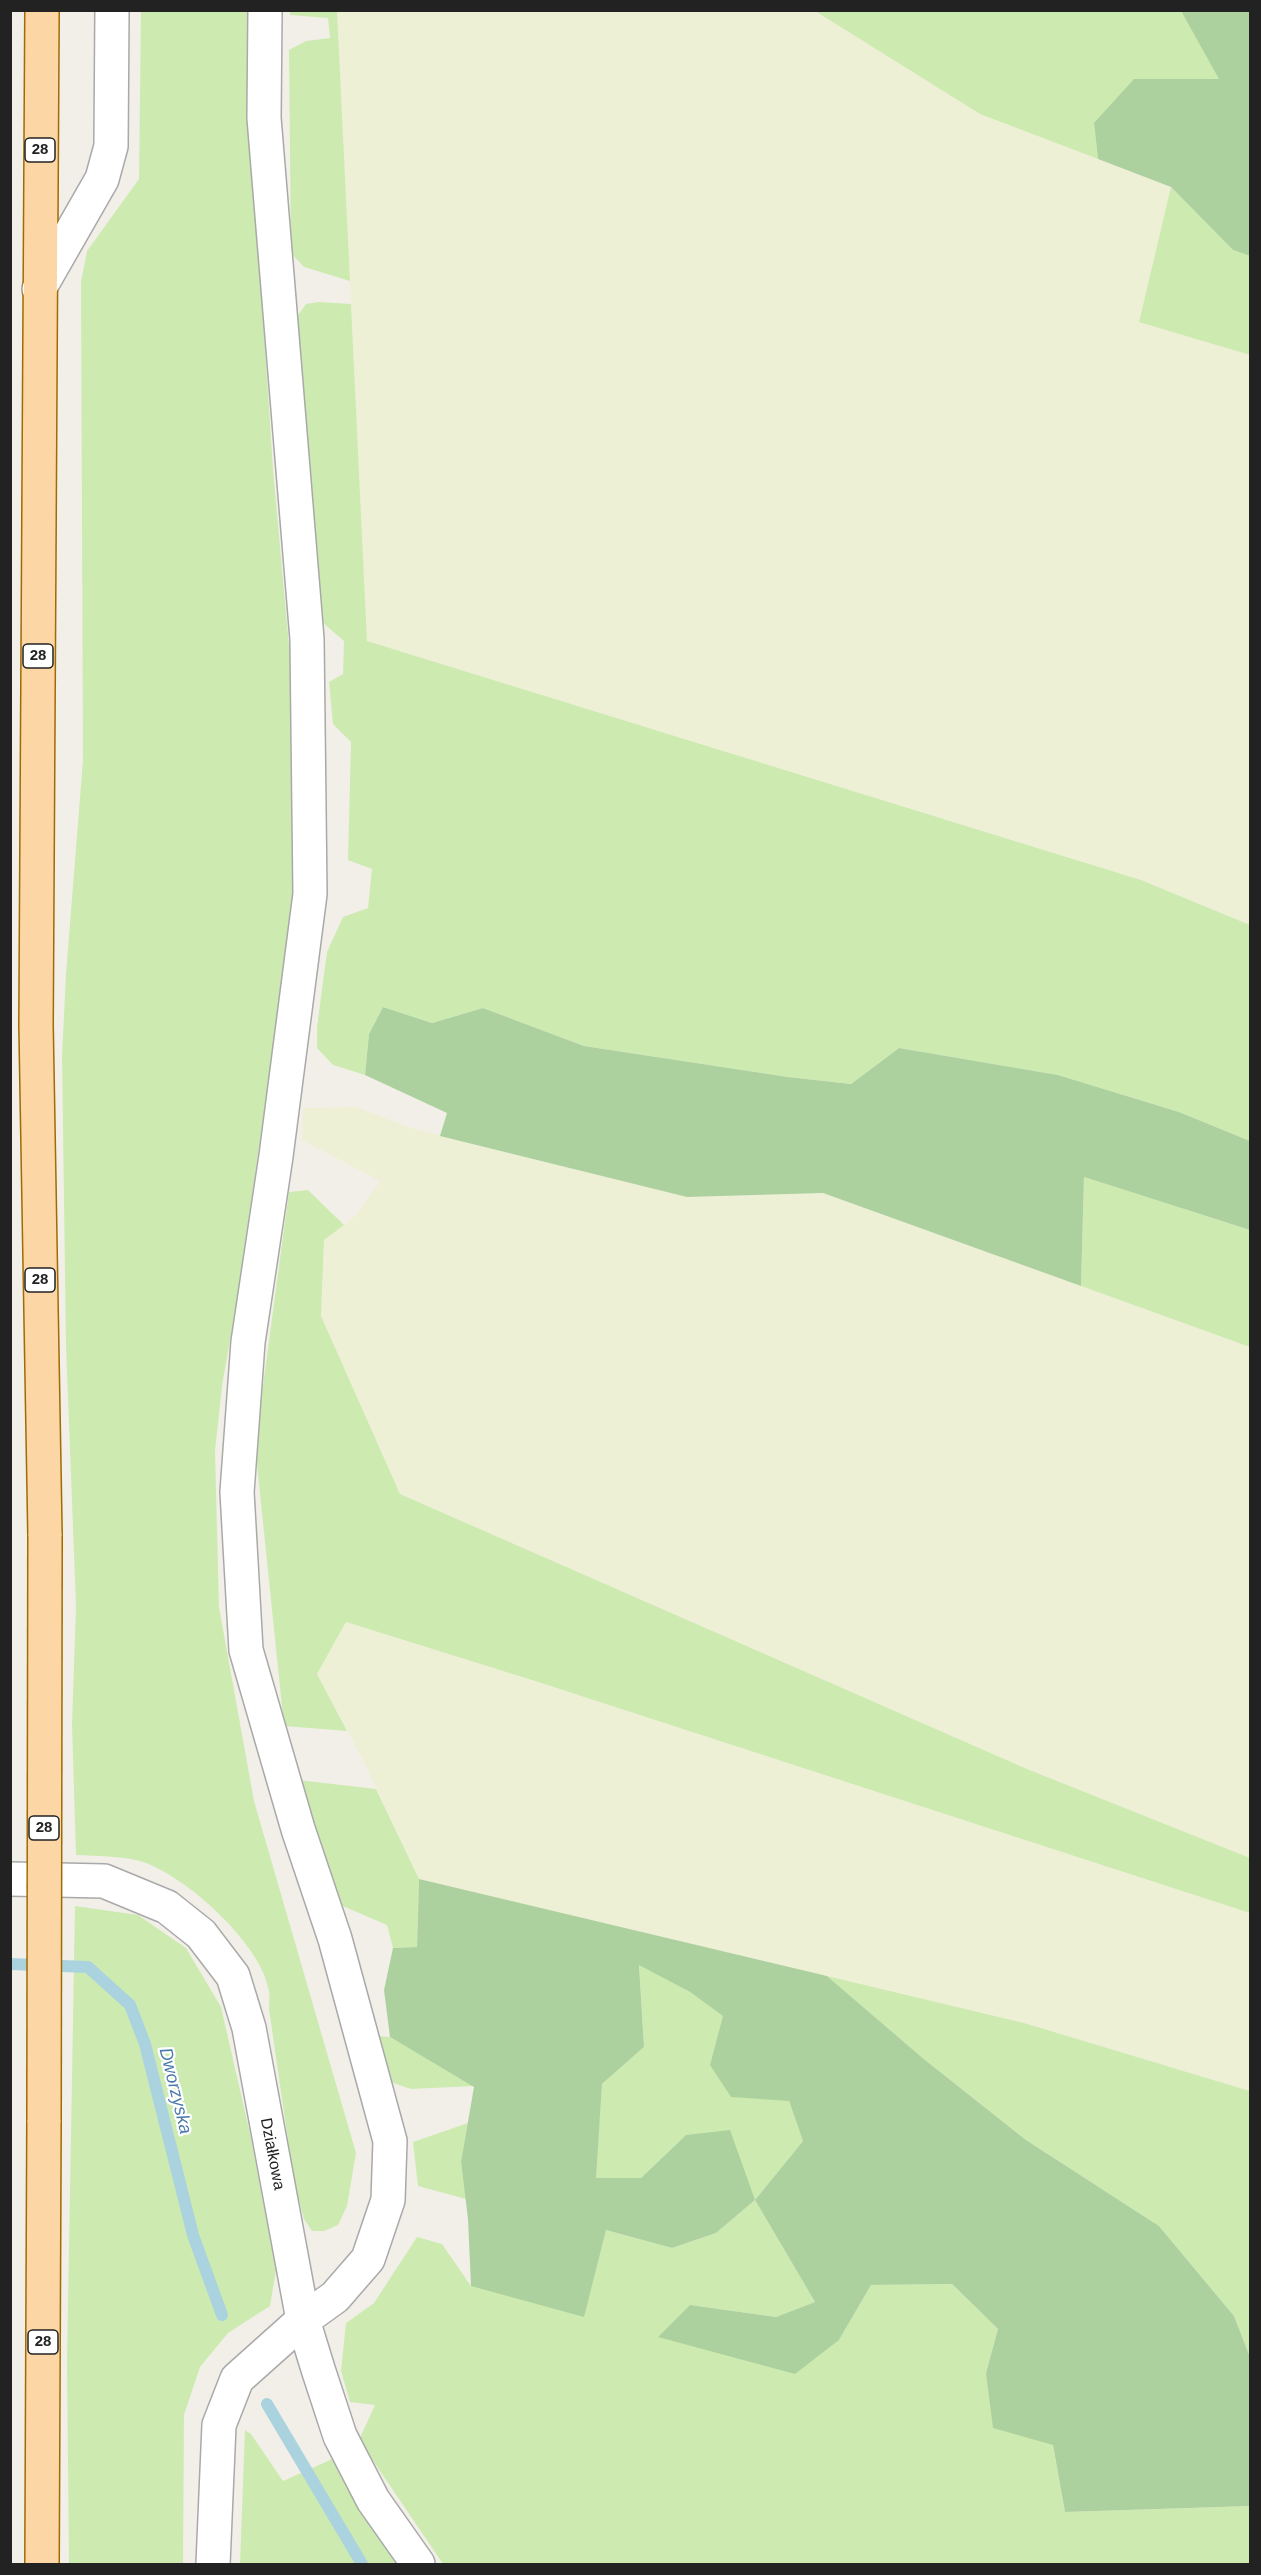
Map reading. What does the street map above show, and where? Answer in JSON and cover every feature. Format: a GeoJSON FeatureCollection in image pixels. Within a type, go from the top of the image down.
{"type":"FeatureCollection","features":[{"type":"Feature","properties":{"kind":"main road","name":"28"},"geometry":{"type":"LineString","coordinates":[[42,10],[36,1024],[45,1536],[42,2565]]}},
{"type":"Feature","properties":{"kind":"lane"},"geometry":{"type":"LineString","coordinates":[[39,289],[102,179],[111,146],[112,10]]}},
{"type":"Feature","properties":{"kind":"lane"},"geometry":{"type":"LineString","coordinates":[[213,2565],[219,2425],[237,2379],[303,2320],[334,2297],[368,2259],[388,2199],[390,2141],[338,1950],[298,1829],[246,1650],[237,1492],[248,1342],[276,1156],[310,894],[307,639],[264,118],[265,10]]}},
{"type":"Feature","properties":{"kind":"lane","name":"Działkowa"},"geometry":{"type":"LineString","coordinates":[[10,1879],[104,1881],[167,1907],[201,1934],[233,1976],[249,2028],[303,2320],[340,2436],[373,2500],[418,2565]]}},
{"type":"Feature","properties":{"kind":"green space"},"geometry":{"type":"Polygon","coordinates":[[[141,11],[255,11],[258,242],[273,469],[297,735],[295,897],[237,1300],[222,1386],[215,1451],[219,1607],[254,1801],[356,2153],[347,2206],[338,2225],[324,2231],[312,2231],[304,2219],[294,2182],[269,2009],[269,1991],[263,1972],[252,1953],[218,1913],[178,1880],[158,1868],[132,1859],[76,1855],[72,1724],[76,1606],[66,1346],[62,1056],[66,974],[83,760],[81,282],[87,251],[139,179],[141,11]]]}},
{"type":"Feature","properties":{"kind":"green space"},"geometry":{"type":"Polygon","coordinates":[[[290,11],[337,11],[350,281],[304,267],[291,253],[289,50],[306,41],[330,38],[328,18],[290,15],[290,11]]]}},
{"type":"Feature","properties":{"kind":"green space"},"geometry":{"type":"Polygon","coordinates":[[[337,11],[815,11],[980,114],[1171,187],[1139,322],[1250,355],[1250,925],[1141,880],[367,641],[337,11]]]}},
{"type":"Feature","properties":{"kind":"green space"},"geometry":{"type":"Polygon","coordinates":[[[815,11],[1181,11],[1220,79],[1094,123],[1098,159],[980,114],[815,11]]]}},
{"type":"Feature","properties":{"kind":"green space"},"geometry":{"type":"Polygon","coordinates":[[[1181,11],[1250,11],[1250,256],[1233,250],[1171,187],[1098,159],[1094,123],[1134,79],[1219,79],[1181,11]]]}},
{"type":"Feature","properties":{"kind":"green space"},"geometry":{"type":"Polygon","coordinates":[[[1171,187],[1233,250],[1250,256],[1250,355],[1139,322],[1171,187]]]}},
{"type":"Feature","properties":{"kind":"green space"},"geometry":{"type":"Polygon","coordinates":[[[318,302],[351,304],[367,641],[1141,880],[1250,925],[1250,1141],[1179,1112],[1058,1075],[899,1048],[851,1084],[788,1077],[584,1046],[483,1008],[432,1023],[383,1007],[369,1034],[365,1075],[333,1065],[317,1048],[317,1027],[327,952],[343,917],[368,908],[372,869],[348,860],[351,742],[333,724],[329,682],[343,674],[344,641],[323,623],[296,318],[306,304],[318,302]]]}},
{"type":"Feature","properties":{"kind":"green space"},"geometry":{"type":"Polygon","coordinates":[[[383,1007],[432,1023],[483,1008],[584,1046],[788,1077],[851,1084],[899,1048],[1058,1075],[1179,1112],[1250,1141],[1250,1230],[1084,1177],[1081,1286],[823,1193],[687,1197],[440,1136],[447,1113],[365,1075],[369,1034],[383,1007]]]}},
{"type":"Feature","properties":{"kind":"green space"},"geometry":{"type":"Polygon","coordinates":[[[357,1107],[411,1128],[687,1197],[823,1193],[1250,1347],[1250,1858],[1027,1769],[400,1494],[321,1316],[324,1240],[356,1215],[380,1181],[302,1140],[303,1108],[357,1107]]]}},
{"type":"Feature","properties":{"kind":"green space"},"geometry":{"type":"Polygon","coordinates":[[[1084,1177],[1250,1230],[1250,1347],[1081,1286],[1084,1177]]]}},
{"type":"Feature","properties":{"kind":"green space"},"geometry":{"type":"Polygon","coordinates":[[[308,1190],[344,1225],[324,1240],[321,1316],[400,1494],[1027,1769],[1250,1858],[1250,1913],[346,1622],[317,1674],[347,1731],[284,1726],[255,1445],[289,1192],[308,1190]]]}},
{"type":"Feature","properties":{"kind":"green space"},"geometry":{"type":"Polygon","coordinates":[[[346,1622],[1250,1913],[1250,2091],[1024,2023],[419,1879],[362,1758],[317,1674],[346,1622]]]}},
{"type":"Feature","properties":{"kind":"green space"},"geometry":{"type":"Polygon","coordinates":[[[298,1780],[376,1789],[419,1879],[417,1947],[393,1948],[387,1925],[338,1904],[298,1780]]]}},
{"type":"Feature","properties":{"kind":"green space"},"geometry":{"type":"Polygon","coordinates":[[[419,1879],[827,1976],[925,2060],[1026,2140],[1159,2226],[1234,2316],[1250,2357],[1250,2506],[1065,2512],[1053,2445],[993,2428],[986,2373],[998,2329],[952,2284],[871,2285],[839,2340],[795,2374],[658,2337],[690,2305],[776,2317],[815,2302],[755,2200],[716,2233],[672,2248],[606,2230],[584,2317],[471,2286],[468,2219],[461,2162],[474,2087],[390,2037],[384,1990],[393,1948],[417,1947],[419,1879]],[[639,1965],[644,2047],[602,2084],[596,2178],[641,2178],[686,2135],[730,2130],[755,2200],[803,2141],[789,2101],[731,2097],[710,2065],[723,2016],[690,1992],[639,1965]]]}},
{"type":"Feature","properties":{"kind":"green space"},"geometry":{"type":"Polygon","coordinates":[[[75,1906],[138,1915],[186,1948],[221,2007],[251,2138],[276,2270],[270,2306],[228,2333],[200,2367],[184,2415],[183,2564],[69,2564],[67,2360],[75,1906]]]}},
{"type":"Feature","properties":{"kind":"green space"},"geometry":{"type":"Polygon","coordinates":[[[639,1964],[690,1992],[724,2016],[710,2065],[789,2101],[803,2141],[755,2200],[686,2135],[641,2178],[595,2178],[602,2084],[644,2047],[639,1964]]]}},
{"type":"Feature","properties":{"kind":"green space"},"geometry":{"type":"Polygon","coordinates":[[[827,1976],[1024,2023],[1250,2091],[1250,2357],[1234,2316],[1159,2226],[1026,2140],[925,2060],[827,1976]]]}},
{"type":"Feature","properties":{"kind":"green space"},"geometry":{"type":"Polygon","coordinates":[[[377,2036],[390,2037],[474,2086],[411,2089],[390,2082],[377,2036]]]}},
{"type":"Feature","properties":{"kind":"green space"},"geometry":{"type":"Polygon","coordinates":[[[468,2123],[461,2162],[466,2199],[418,2186],[413,2142],[468,2123]]]}},
{"type":"Feature","properties":{"kind":"green space"},"geometry":{"type":"Polygon","coordinates":[[[755,2200],[815,2302],[776,2317],[690,2305],[839,2340],[871,2285],[952,2284],[998,2329],[986,2373],[1053,2445],[1065,2512],[1250,2506],[1250,2564],[443,2564],[359,2440],[375,2405],[350,2402],[341,2371],[346,2323],[374,2303],[417,2237],[442,2244],[471,2286],[606,2230],[672,2248],[716,2233],[755,2200]]]}},
{"type":"Feature","properties":{"kind":"green space"},"geometry":{"type":"Polygon","coordinates":[[[245,2430],[251,2434],[283,2481],[337,2457],[398,2564],[240,2564],[245,2430]]]}},
{"type":"Feature","properties":{"kind":"waterway","name":"Dworzyska"},"geometry":{"type":"LineString","coordinates":[[10,1964],[88,1967],[130,2005],[145,2044],[193,2235],[222,2315]]}},
{"type":"Feature","properties":{"kind":"waterway","name":"Dworzyska"},"geometry":{"type":"LineString","coordinates":[[267,2404],[362,2564]]}}]}
